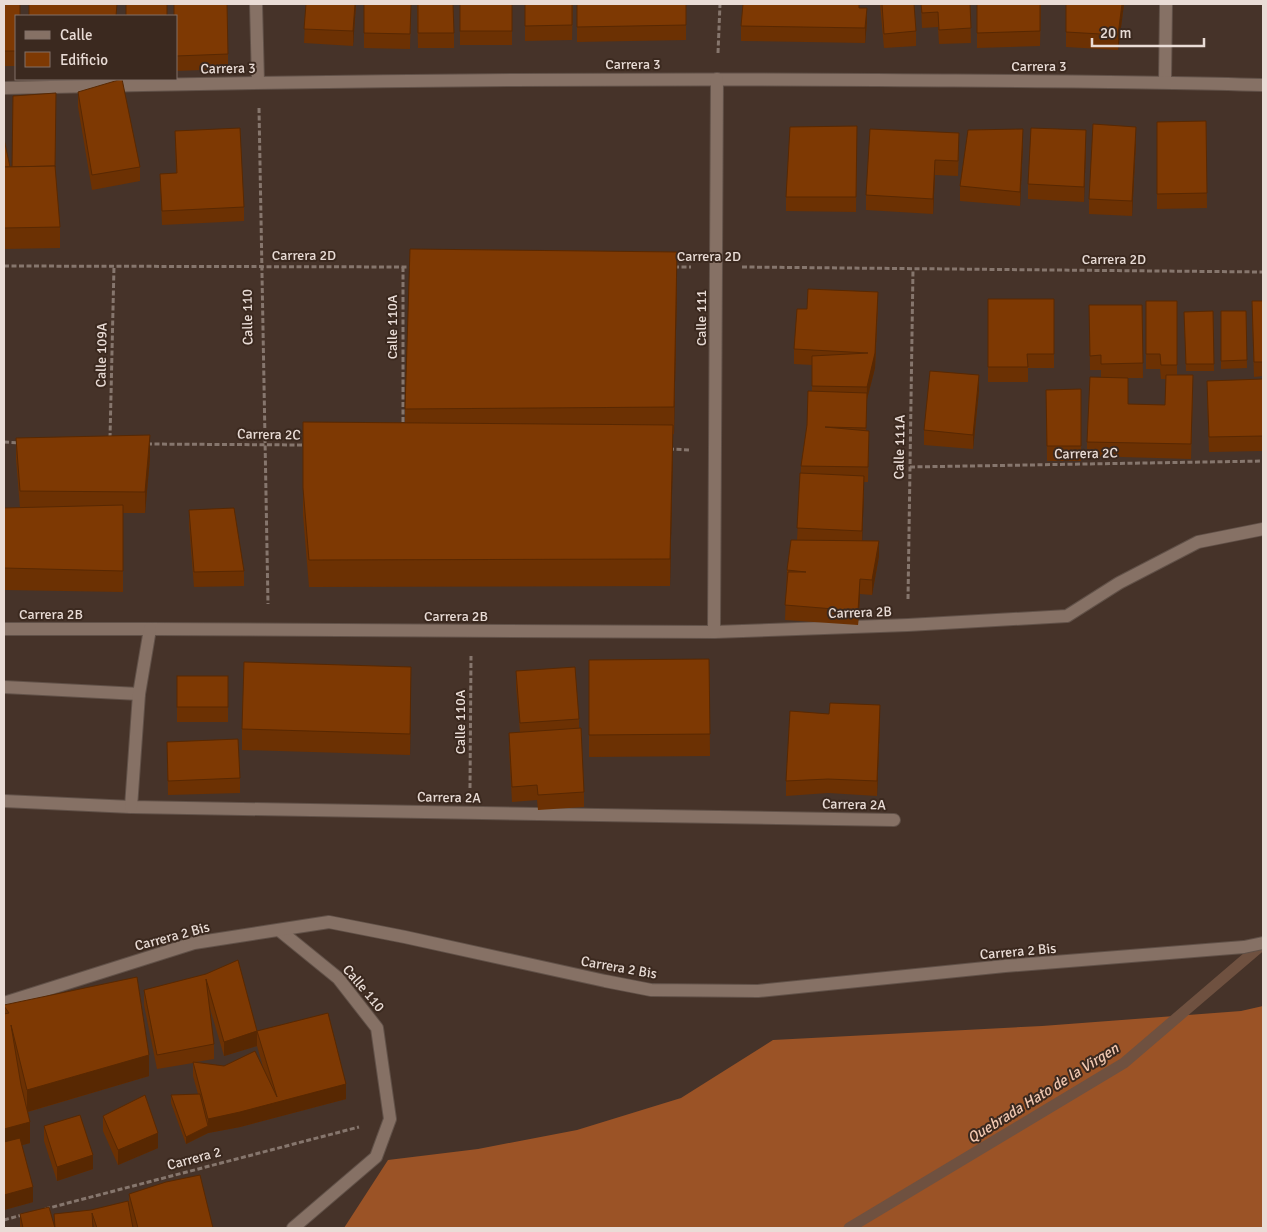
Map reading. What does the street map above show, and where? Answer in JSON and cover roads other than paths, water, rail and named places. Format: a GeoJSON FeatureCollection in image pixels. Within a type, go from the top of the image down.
{"type":"FeatureCollection","features":[{"type":"Feature","properties":{"kind":"street"},"geometry":{"type":"LineString","coordinates":[[256,4],[258,82]]}},
{"type":"Feature","properties":{"kind":"street"},"geometry":{"type":"LineString","coordinates":[[1165,82],[1166,4]]}},
{"type":"Feature","properties":{"kind":"street","name":"Carrera 3"},"geometry":{"type":"LineString","coordinates":[[4,88],[258,82],[717,79],[1165,82],[1263,85]]}},
{"type":"Feature","properties":{"kind":"street","name":"Calle 111"},"geometry":{"type":"LineString","coordinates":[[714,632],[717,79]]}},
{"type":"Feature","properties":{"kind":"street","name":"Carrera 2B"},"geometry":{"type":"LineString","coordinates":[[4,629],[714,632],[908,625],[1067,616],[1119,583],[1198,542],[1263,529]]}},
{"type":"Feature","properties":{"kind":"street"},"geometry":{"type":"LineString","coordinates":[[131,807],[139,694],[150,629]]}},
{"type":"Feature","properties":{"kind":"street"},"geometry":{"type":"LineString","coordinates":[[4,687],[139,694]]}},
{"type":"Feature","properties":{"kind":"street","name":"Carrera 2A"},"geometry":{"type":"LineString","coordinates":[[4,801],[131,807],[894,820]]}},
{"type":"Feature","properties":{"kind":"street","name":"Carrera 2 Bis"},"geometry":{"type":"LineString","coordinates":[[4,1003],[194,943],[330,922],[651,990],[758,990],[995,967],[1244,947],[1263,943]]}},
{"type":"Feature","properties":{"kind":"street","name":"Calle 110"},"geometry":{"type":"LineString","coordinates":[[279,930],[338,978],[377,1028],[390,1119],[376,1157],[293,1228]]}},
{"type":"Feature","properties":{"kind":"waterway","name":"Quebrada Hato de la Virgen"},"geometry":{"type":"LineString","coordinates":[[849,1228],[1124,1063],[1263,944]]}}]}
